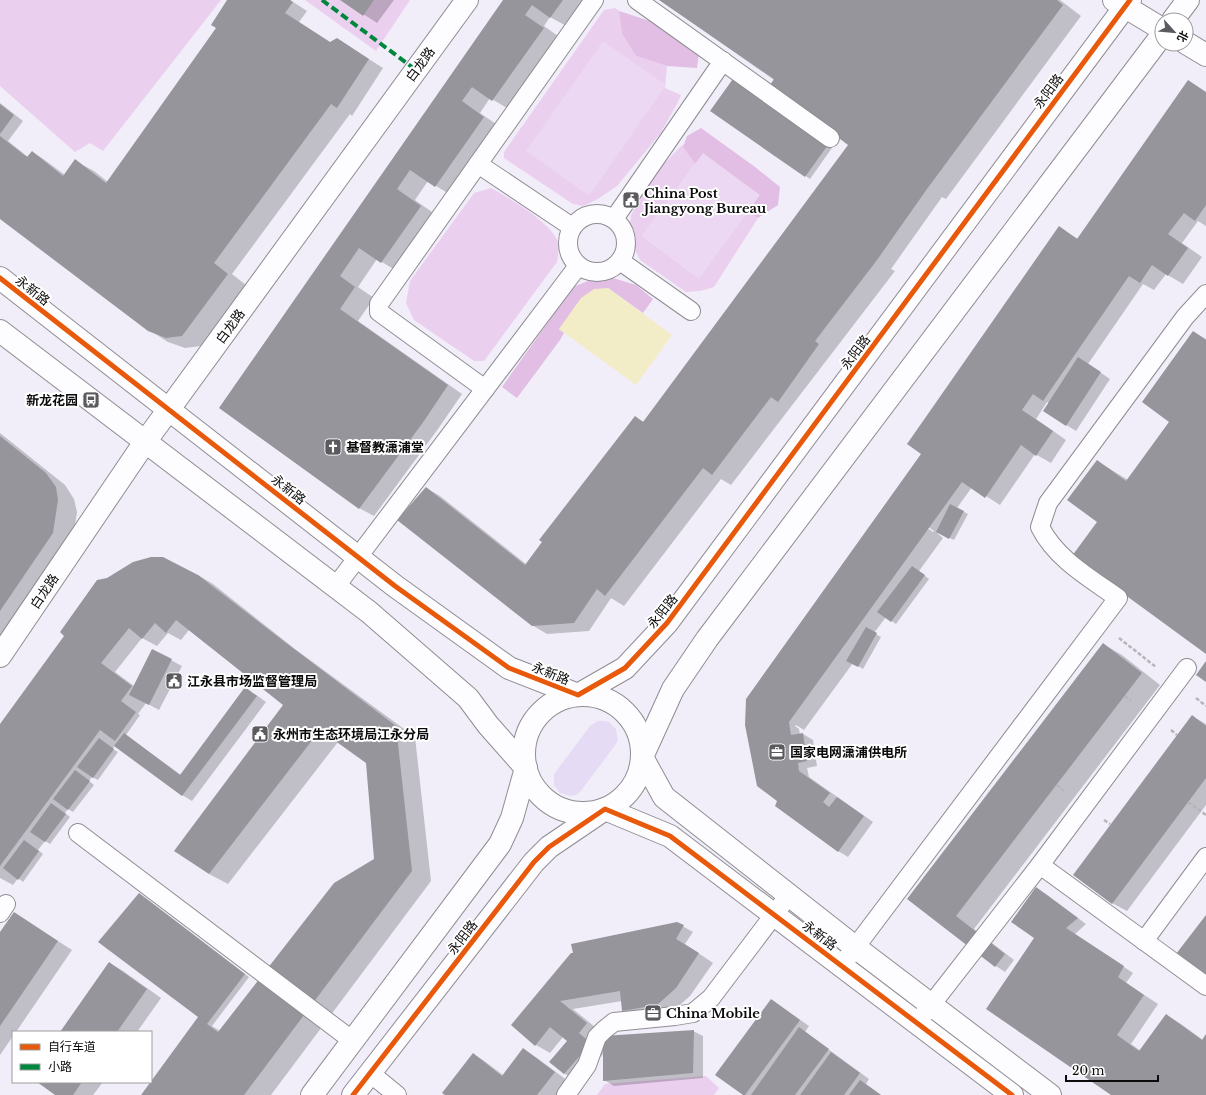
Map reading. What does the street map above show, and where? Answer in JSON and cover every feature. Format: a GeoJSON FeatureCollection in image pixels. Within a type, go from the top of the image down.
{"type":"FeatureCollection","features":[{"type":"Feature","properties":{"kind":"street","name":"白龙路"},"geometry":{"type":"LineString","coordinates":[[0,656],[145,442],[466,0]]}},
{"type":"Feature","properties":{"kind":"street"},"geometry":{"type":"LineString","coordinates":[[1179,12],[1188,0]]}},
{"type":"Feature","properties":{"kind":"street"},"geometry":{"type":"LineString","coordinates":[[1123,2],[1154,23]]}},
{"type":"Feature","properties":{"kind":"street","name":"永阳路"},"geometry":{"type":"LineString","coordinates":[[578,695],[625,668],[667,623],[1123,2]]}},
{"type":"Feature","properties":{"kind":"street"},"geometry":{"type":"LineString","coordinates":[[642,757],[641,740],[634,724],[624,711],[610,701],[594,696],[578,695],[562,699],[547,708],[535,720],[527,735],[524,752],[526,768],[532,784],[542,797],[556,807],[572,812],[589,813],[605,809],[620,801],[632,788],[639,773],[642,757],[673,689],[707,640],[1154,46]]}},
{"type":"Feature","properties":{"kind":"street"},"geometry":{"type":"LineString","coordinates":[[1194,48],[1206,55]]}},
{"type":"Feature","properties":{"kind":"street","name":"永新路"},"geometry":{"type":"LineString","coordinates":[[0,278],[395,586],[509,668],[578,695]]}},
{"type":"Feature","properties":{"kind":"street"},"geometry":{"type":"LineString","coordinates":[[0,331],[369,612],[468,698],[488,725],[526,768]]}},
{"type":"Feature","properties":{"kind":"street","name":"永新路"},"geometry":{"type":"LineString","coordinates":[[642,757],[664,797],[855,947],[1050,1095]]}},
{"type":"Feature","properties":{"kind":"street","name":"永阳路"},"geometry":{"type":"LineString","coordinates":[[312,1095],[500,844],[512,818],[526,768]]}},
{"type":"Feature","properties":{"kind":"street","name":"永新路"},"geometry":{"type":"LineString","coordinates":[[605,809],[670,836],[1012,1095]]}},
{"type":"Feature","properties":{"kind":"street","name":"永阳路"},"geometry":{"type":"LineString","coordinates":[[354,1095],[534,862],[549,847],[605,809]]}},
{"type":"Feature","properties":{"kind":"lane"},"geometry":{"type":"LineString","coordinates":[[485,389],[379,312],[379,304],[594,0]]}},
{"type":"Feature","properties":{"kind":"lane"},"geometry":{"type":"LineString","coordinates":[[637,0],[830,138]]}},
{"type":"Feature","properties":{"kind":"lane"},"geometry":{"type":"LineString","coordinates":[[614,219],[723,61]]}},
{"type":"Feature","properties":{"kind":"lane"},"geometry":{"type":"LineString","coordinates":[[478,164],[572,227]]}},
{"type":"Feature","properties":{"kind":"lane"},"geometry":{"type":"LineString","coordinates":[[600,214],[614,219],[621,226],[625,234],[626,244],[620,261],[613,268],[603,272],[584,270],[575,264],[570,256],[567,246],[568,236],[572,227],[578,220],[587,215],[600,214]]}},
{"type":"Feature","properties":{"kind":"lane"},"geometry":{"type":"LineString","coordinates":[[620,261],[691,311]]}},
{"type":"Feature","properties":{"kind":"lane"},"geometry":{"type":"LineString","coordinates":[[336,586],[578,266]]}},
{"type":"Feature","properties":{"kind":"lane"},"geometry":{"type":"LineString","coordinates":[[842,965],[1118,598],[1060,555],[1046,539],[1040,527],[1048,502],[1185,317],[1206,294]]}},
{"type":"Feature","properties":{"kind":"lane"},"geometry":{"type":"LineString","coordinates":[[917,1023],[1040,865],[1187,668]]}},
{"type":"Feature","properties":{"kind":"lane"},"geometry":{"type":"LineString","coordinates":[[78,833],[353,1041]]}},
{"type":"Feature","properties":{"kind":"lane"},"geometry":{"type":"LineString","coordinates":[[1144,941],[1206,857]]}},
{"type":"Feature","properties":{"kind":"lane"},"geometry":{"type":"LineString","coordinates":[[1040,865],[1206,986]]}},
{"type":"Feature","properties":{"kind":"lane"},"geometry":{"type":"LineString","coordinates":[[566,1095],[587,1065],[595,1043],[604,1030],[614,1022],[692,1013],[711,998],[789,895]]}},
{"type":"Feature","properties":{"kind":"lane"},"geometry":{"type":"LineString","coordinates":[[370,1073],[397,1095]]}},
{"type":"Feature","properties":{"kind":"path"},"geometry":{"type":"LineString","coordinates":[[1099,623],[1206,706]]}},
{"type":"Feature","properties":{"kind":"path"},"geometry":{"type":"LineString","coordinates":[[1188,802],[1206,815]]}},
{"type":"Feature","properties":{"kind":"shaded area"},"geometry":{"type":"Polygon","coordinates":[[[0,0],[221,0],[103,151],[90,143],[75,152],[0,86],[0,0]]]}},
{"type":"Feature","properties":{"kind":"shaded area"},"geometry":{"type":"Polygon","coordinates":[[[305,0],[340,0],[362,16],[374,0],[410,0],[376,51],[305,0]]]}},
{"type":"Feature","properties":{"kind":"shaded area"},"geometry":{"type":"Polygon","coordinates":[[[615,8],[619,11],[622,34],[636,56],[667,66],[665,88],[681,95],[660,134],[617,186],[598,199],[583,206],[573,204],[504,158],[504,152],[604,10],[615,8]]]}},
{"type":"Feature","properties":{"kind":"shaded area"},"geometry":{"type":"Polygon","coordinates":[[[619,11],[653,22],[699,53],[697,68],[667,66],[636,56],[622,34],[619,11]]]}},
{"type":"Feature","properties":{"kind":"shaded area"},"geometry":{"type":"Polygon","coordinates":[[[603,41],[666,85],[589,196],[526,151],[603,41]]]}},
{"type":"Feature","properties":{"kind":"shaded area"},"geometry":{"type":"Polygon","coordinates":[[[701,128],[780,187],[778,205],[758,218],[738,207],[706,178],[683,147],[687,136],[701,128]]]}},
{"type":"Feature","properties":{"kind":"shaded area"},"geometry":{"type":"Polygon","coordinates":[[[684,144],[683,147],[695,164],[642,236],[699,278],[747,212],[758,218],[714,287],[700,291],[686,292],[640,260],[629,237],[631,215],[653,176],[684,144]]]}},
{"type":"Feature","properties":{"kind":"shaded area"},"geometry":{"type":"Polygon","coordinates":[[[703,153],[760,195],[699,278],[642,236],[703,153]]]}},
{"type":"Feature","properties":{"kind":"shaded area"},"geometry":{"type":"Polygon","coordinates":[[[491,188],[529,212],[548,228],[555,236],[558,243],[558,255],[557,262],[484,361],[474,361],[414,320],[406,303],[410,281],[474,193],[491,188]]]}},
{"type":"Feature","properties":{"kind":"shaded area"},"geometry":{"type":"Polygon","coordinates":[[[613,278],[636,285],[653,299],[643,313],[608,288],[559,329],[564,333],[560,340],[517,398],[502,387],[573,287],[588,281],[613,278]]]}},
{"type":"Feature","properties":{"kind":"shaded area"},"geometry":{"type":"Polygon","coordinates":[[[608,288],[672,335],[636,385],[559,329],[581,298],[594,289],[608,288]]]}},
{"type":"Feature","properties":{"kind":"shaded area"},"geometry":{"type":"Polygon","coordinates":[[[598,721],[609,722],[616,729],[618,740],[616,744],[580,792],[571,796],[560,793],[554,785],[554,774],[590,726],[598,721]]]}},
{"type":"Feature","properties":{"kind":"shaded area"},"geometry":{"type":"Polygon","coordinates":[[[706,1076],[719,1088],[714,1095],[597,1095],[605,1084],[706,1076]]]}},
{"type":"Feature","properties":{"kind":"building"},"geometry":{"type":"Polygon","coordinates":[[[227,0],[290,0],[293,2],[285,13],[330,42],[337,38],[369,59],[337,108],[331,104],[214,263],[228,274],[182,336],[166,338],[148,331],[0,219],[0,136],[27,157],[32,151],[63,176],[75,159],[106,183],[216,28],[211,25],[227,0]]]}},
{"type":"Feature","properties":{"kind":"building"},"geometry":{"type":"Polygon","coordinates":[[[340,0],[374,0],[363,16],[340,0]]]}},
{"type":"Feature","properties":{"kind":"building"},"geometry":{"type":"Polygon","coordinates":[[[503,0],[563,0],[550,18],[532,5],[525,15],[544,28],[492,101],[472,87],[462,101],[484,117],[435,187],[410,170],[397,189],[421,206],[381,263],[359,248],[340,276],[355,287],[340,309],[448,385],[424,421],[359,509],[219,408],[503,0]]]}},
{"type":"Feature","properties":{"kind":"building"},"geometry":{"type":"Polygon","coordinates":[[[659,0],[1057,0],[1063,5],[927,189],[877,260],[815,341],[819,344],[778,402],[771,397],[712,475],[703,468],[605,596],[597,589],[574,623],[532,626],[397,520],[426,487],[525,565],[542,542],[539,540],[635,416],[643,422],[848,145],[835,135],[805,177],[710,111],[740,69],[768,88],[774,79],[659,0]]]}},
{"type":"Feature","properties":{"kind":"building"},"geometry":{"type":"Polygon","coordinates":[[[1188,80],[1206,92],[1206,205],[1195,221],[1184,213],[1168,234],[1188,248],[1168,276],[1152,265],[1140,283],[1129,276],[1043,401],[1033,394],[1022,410],[1053,431],[1036,456],[1021,445],[985,498],[962,482],[789,722],[791,735],[803,733],[807,761],[798,763],[799,771],[830,793],[823,802],[829,807],[837,797],[864,816],[838,852],[775,806],[777,801],[757,786],[745,725],[746,699],[921,454],[907,444],[1059,226],[1077,239],[1188,80]]]}},
{"type":"Feature","properties":{"kind":"building"},"geometry":{"type":"Polygon","coordinates":[[[0,104],[14,115],[0,134],[0,104]]]}},
{"type":"Feature","properties":{"kind":"building"},"geometry":{"type":"Polygon","coordinates":[[[1193,331],[1206,340],[1206,654],[1072,556],[1097,522],[1067,500],[1097,460],[1126,481],[1169,422],[1142,402],[1193,331]]]}},
{"type":"Feature","properties":{"kind":"building"},"geometry":{"type":"Polygon","coordinates":[[[1078,357],[1101,372],[1066,426],[1043,411],[1078,357]]]}},
{"type":"Feature","properties":{"kind":"building"},"geometry":{"type":"Polygon","coordinates":[[[0,436],[46,473],[56,487],[58,500],[53,533],[0,611],[0,436]]]}},
{"type":"Feature","properties":{"kind":"building"},"geometry":{"type":"Polygon","coordinates":[[[950,504],[964,511],[949,539],[936,532],[950,504]]]}},
{"type":"Feature","properties":{"kind":"building"},"geometry":{"type":"Polygon","coordinates":[[[151,557],[163,557],[198,575],[396,726],[412,871],[244,1095],[141,1095],[150,1083],[152,1083],[152,1080],[198,1017],[98,942],[139,893],[245,974],[207,1024],[218,1032],[334,883],[374,859],[366,763],[320,730],[209,874],[174,851],[283,705],[176,620],[166,633],[155,623],[142,639],[129,628],[101,663],[132,686],[121,701],[136,712],[115,741],[100,730],[0,866],[0,724],[64,636],[60,632],[97,580],[107,578],[133,562],[151,557]]]}},
{"type":"Feature","properties":{"kind":"building"},"geometry":{"type":"Polygon","coordinates":[[[912,566],[925,575],[891,622],[877,612],[912,566]]]}},
{"type":"Feature","properties":{"kind":"building"},"geometry":{"type":"Polygon","coordinates":[[[866,627],[877,633],[858,667],[846,661],[866,627]]]}},
{"type":"Feature","properties":{"kind":"building"},"geometry":{"type":"Polygon","coordinates":[[[1103,643],[1142,673],[956,916],[1005,954],[995,967],[907,899],[1103,643]]]}},
{"type":"Feature","properties":{"kind":"building"},"geometry":{"type":"Polygon","coordinates":[[[152,649],[172,659],[149,705],[129,695],[152,649]]]}},
{"type":"Feature","properties":{"kind":"building"},"geometry":{"type":"Polygon","coordinates":[[[1206,661],[1206,682],[1196,675],[1206,661]]]}},
{"type":"Feature","properties":{"kind":"building"},"geometry":{"type":"Polygon","coordinates":[[[245,687],[257,696],[182,796],[114,746],[124,733],[180,775],[245,687]]]}},
{"type":"Feature","properties":{"kind":"building"},"geometry":{"type":"Polygon","coordinates":[[[1192,715],[1206,726],[1206,778],[1112,904],[1073,875],[1192,715]]]}},
{"type":"Feature","properties":{"kind":"building"},"geometry":{"type":"Polygon","coordinates":[[[99,738],[114,749],[93,778],[77,767],[99,738]]]}},
{"type":"Feature","properties":{"kind":"building"},"geometry":{"type":"Polygon","coordinates":[[[75,770],[90,781],[68,810],[53,799],[75,770]]]}},
{"type":"Feature","properties":{"kind":"building"},"geometry":{"type":"Polygon","coordinates":[[[51,803],[66,814],[45,842],[30,832],[51,803]]]}},
{"type":"Feature","properties":{"kind":"building"},"geometry":{"type":"Polygon","coordinates":[[[24,840],[39,851],[18,880],[3,868],[24,840]]]}},
{"type":"Feature","properties":{"kind":"building"},"geometry":{"type":"Polygon","coordinates":[[[1036,887],[1078,918],[1066,928],[1124,966],[1118,977],[1144,995],[1117,1035],[1139,1051],[1166,1014],[1202,1040],[1206,1034],[1206,1095],[1111,1095],[986,1009],[1034,938],[1011,922],[1036,887]]]}},
{"type":"Feature","properties":{"kind":"building"},"geometry":{"type":"Polygon","coordinates":[[[14,912],[58,941],[0,1026],[0,932],[14,912]]]}},
{"type":"Feature","properties":{"kind":"building"},"geometry":{"type":"Polygon","coordinates":[[[1206,915],[1206,977],[1176,954],[1206,915]]]}},
{"type":"Feature","properties":{"kind":"building"},"geometry":{"type":"Polygon","coordinates":[[[677,922],[684,925],[676,939],[699,953],[676,988],[657,1005],[622,1011],[620,991],[560,1001],[587,1023],[579,1033],[591,1043],[564,1074],[549,1062],[567,1041],[550,1027],[535,1046],[511,1025],[571,953],[573,953],[571,944],[677,922]]]}},
{"type":"Feature","properties":{"kind":"building"},"geometry":{"type":"Polygon","coordinates":[[[109,962],[147,989],[118,1031],[61,1031],[109,962]]]}},
{"type":"Feature","properties":{"kind":"building"},"geometry":{"type":"Polygon","coordinates":[[[771,999],[800,1020],[745,1095],[743,1095],[715,1075],[771,999]]]}},
{"type":"Feature","properties":{"kind":"building"},"geometry":{"type":"Polygon","coordinates":[[[799,1027],[829,1049],[795,1095],[751,1095],[799,1027]]]}},
{"type":"Feature","properties":{"kind":"building"},"geometry":{"type":"Polygon","coordinates":[[[694,1030],[693,1073],[603,1081],[603,1036],[694,1030]]]}},
{"type":"Feature","properties":{"kind":"building"},"geometry":{"type":"Polygon","coordinates":[[[523,1048],[555,1072],[537,1095],[445,1095],[442,1093],[473,1053],[502,1076],[523,1048]]]}},
{"type":"Feature","properties":{"kind":"building"},"geometry":{"type":"Polygon","coordinates":[[[831,1052],[860,1073],[844,1095],[800,1095],[831,1052]]]}},
{"type":"Feature","properties":{"kind":"building"},"geometry":{"type":"Polygon","coordinates":[[[860,1080],[881,1095],[849,1095],[860,1080]]]}},
{"type":"Feature","properties":{"kind":"building"},"geometry":{"type":"Polygon","coordinates":[[[38,1083],[81,1083],[73,1095],[55,1095],[38,1083]]]}},
{"type":"Feature","properties":{"kind":"marked path"},"geometry":{"type":"LineString","coordinates":[[322,0],[416,70]]}},
{"type":"Feature","properties":{"kind":"cycle path"},"geometry":{"type":"LineString","coordinates":[[0,278],[395,586],[509,668],[578,695],[625,668],[667,623],[1130,0]]}},
{"type":"Feature","properties":{"kind":"cycle path"},"geometry":{"type":"LineString","coordinates":[[353,1095],[534,862],[549,847],[605,809],[670,836],[1012,1095]]}},
{"type":"Feature","properties":{"kind":"place","name":"China Post Jiangyong Bureau"},"geometry":{"type":"Point","coordinates":[631,200]}},
{"type":"Feature","properties":{"kind":"place","name":"新龙花园"},"geometry":{"type":"Point","coordinates":[91,400]}},
{"type":"Feature","properties":{"kind":"place","name":"基督教潇浦堂"},"geometry":{"type":"Point","coordinates":[333,447]}},
{"type":"Feature","properties":{"kind":"place","name":"江永县市场监督管理局"},"geometry":{"type":"Point","coordinates":[174,681]}},
{"type":"Feature","properties":{"kind":"place","name":"永州市生态环境局江永分局"},"geometry":{"type":"Point","coordinates":[260,734]}},
{"type":"Feature","properties":{"kind":"place","name":"国家电网潇浦供电所"},"geometry":{"type":"Point","coordinates":[777,752]}},
{"type":"Feature","properties":{"kind":"place","name":"China Mobile"},"geometry":{"type":"Point","coordinates":[653,1013]}}]}
